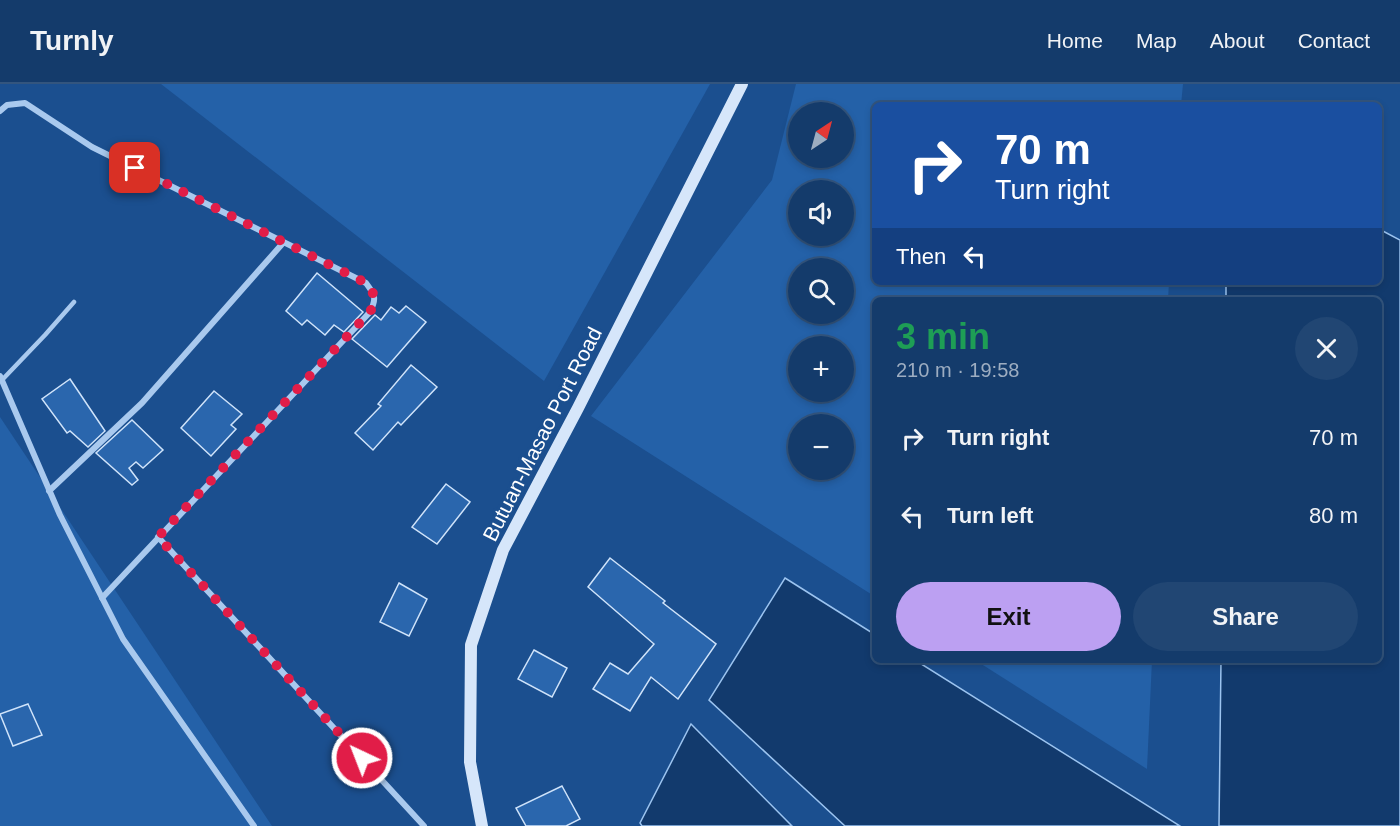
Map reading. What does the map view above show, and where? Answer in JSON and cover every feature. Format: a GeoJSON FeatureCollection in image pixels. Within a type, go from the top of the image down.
{"type":"FeatureCollection","features":[{"type":"Feature","properties":{"kind":"street","name":"Butuan-Masao Port Road"},"geometry":{"type":"LineString","coordinates":[[482,826],[470,762],[471,645],[503,550],[583,398],[742,84]]}},
{"type":"Feature","properties":{"kind":"street"},"geometry":{"type":"LineString","coordinates":[[0,111],[7,105],[25,103],[92,147],[366,283],[373,293],[375,302],[370,312],[102,598]]}},
{"type":"Feature","properties":{"kind":"street"},"geometry":{"type":"LineString","coordinates":[[49,491],[142,403],[283,243]]}},
{"type":"Feature","properties":{"kind":"street"},"geometry":{"type":"LineString","coordinates":[[1,378],[60,515],[123,639],[254,826]]}},
{"type":"Feature","properties":{"kind":"street"},"geometry":{"type":"LineString","coordinates":[[158,537],[424,826]]}},
{"type":"Feature","properties":{"kind":"lane"},"geometry":{"type":"LineString","coordinates":[[1,378],[45,335],[74,302]]}},
{"type":"Feature","properties":{"kind":"shaded area"},"geometry":{"type":"Polygon","coordinates":[[[161,84],[710,84],[544,381],[161,84]]]}},
{"type":"Feature","properties":{"kind":"shaded area"},"geometry":{"type":"Polygon","coordinates":[[[796,84],[1183,84],[1181,102],[872,102],[872,285],[1169,285],[1168,297],[872,297],[872,595],[591,416],[772,180],[788,116],[788,168],[854,168],[854,102],[792,102],[796,84]]]}},
{"type":"Feature","properties":{"kind":"shaded area"},"geometry":{"type":"Polygon","coordinates":[[[1382,231],[1400,240],[1400,826],[1219,826],[1221,663],[1382,663],[1382,297],[1226,297],[1226,285],[1382,285],[1382,231]]]}},
{"type":"Feature","properties":{"kind":"shaded area"},"geometry":{"type":"Polygon","coordinates":[[[0,417],[272,826],[0,826],[0,417]]]}},
{"type":"Feature","properties":{"kind":"shaded area"},"geometry":{"type":"Polygon","coordinates":[[[785,578],[872,633],[872,663],[920,663],[1180,826],[845,826],[709,700],[785,578]]]}},
{"type":"Feature","properties":{"kind":"shaded area"},"geometry":{"type":"Polygon","coordinates":[[[980,663],[1152,663],[1147,769],[980,663]]]}},
{"type":"Feature","properties":{"kind":"shaded area"},"geometry":{"type":"Polygon","coordinates":[[[691,724],[792,826],[642,826],[640,823],[691,724]]]}},
{"type":"Feature","properties":{"kind":"building"},"geometry":{"type":"Polygon","coordinates":[[[317,273],[363,312],[344,332],[334,325],[325,335],[307,320],[302,325],[286,311],[317,273]]]}},
{"type":"Feature","properties":{"kind":"building"},"geometry":{"type":"Polygon","coordinates":[[[406,306],[426,322],[387,367],[352,339],[375,315],[381,320],[391,307],[399,313],[406,306]]]}},
{"type":"Feature","properties":{"kind":"building"},"geometry":{"type":"Polygon","coordinates":[[[411,365],[437,387],[401,425],[398,422],[373,450],[355,433],[381,406],[378,404],[411,365]]]}},
{"type":"Feature","properties":{"kind":"building"},"geometry":{"type":"Polygon","coordinates":[[[70,379],[105,431],[88,447],[70,431],[67,433],[42,399],[70,379]]]}},
{"type":"Feature","properties":{"kind":"building"},"geometry":{"type":"Polygon","coordinates":[[[214,391],[242,414],[231,425],[236,429],[211,456],[181,428],[214,391]]]}},
{"type":"Feature","properties":{"kind":"building"},"geometry":{"type":"Polygon","coordinates":[[[132,420],[163,450],[143,468],[136,462],[129,468],[138,480],[132,485],[96,453],[132,420]]]}},
{"type":"Feature","properties":{"kind":"building"},"geometry":{"type":"Polygon","coordinates":[[[446,484],[470,502],[437,544],[412,527],[446,484]]]}},
{"type":"Feature","properties":{"kind":"building"},"geometry":{"type":"Polygon","coordinates":[[[610,558],[716,644],[678,699],[651,677],[630,711],[593,689],[610,663],[628,674],[654,644],[588,587],[610,558]]]}},
{"type":"Feature","properties":{"kind":"building"},"geometry":{"type":"Polygon","coordinates":[[[399,583],[427,599],[409,636],[380,622],[399,583]]]}},
{"type":"Feature","properties":{"kind":"building"},"geometry":{"type":"Polygon","coordinates":[[[534,650],[567,668],[552,697],[518,679],[534,650]]]}},
{"type":"Feature","properties":{"kind":"building"},"geometry":{"type":"Polygon","coordinates":[[[28,704],[42,735],[13,746],[0,714],[28,704]]]}},
{"type":"Feature","properties":{"kind":"building"},"geometry":{"type":"Polygon","coordinates":[[[562,786],[580,819],[566,826],[526,826],[516,808],[562,786]]]}},
{"type":"Feature","properties":{"kind":"route"},"geometry":{"type":"LineString","coordinates":[[135,168],[366,283],[373,293],[375,302],[370,312],[158,537],[362,758]]}}]}
